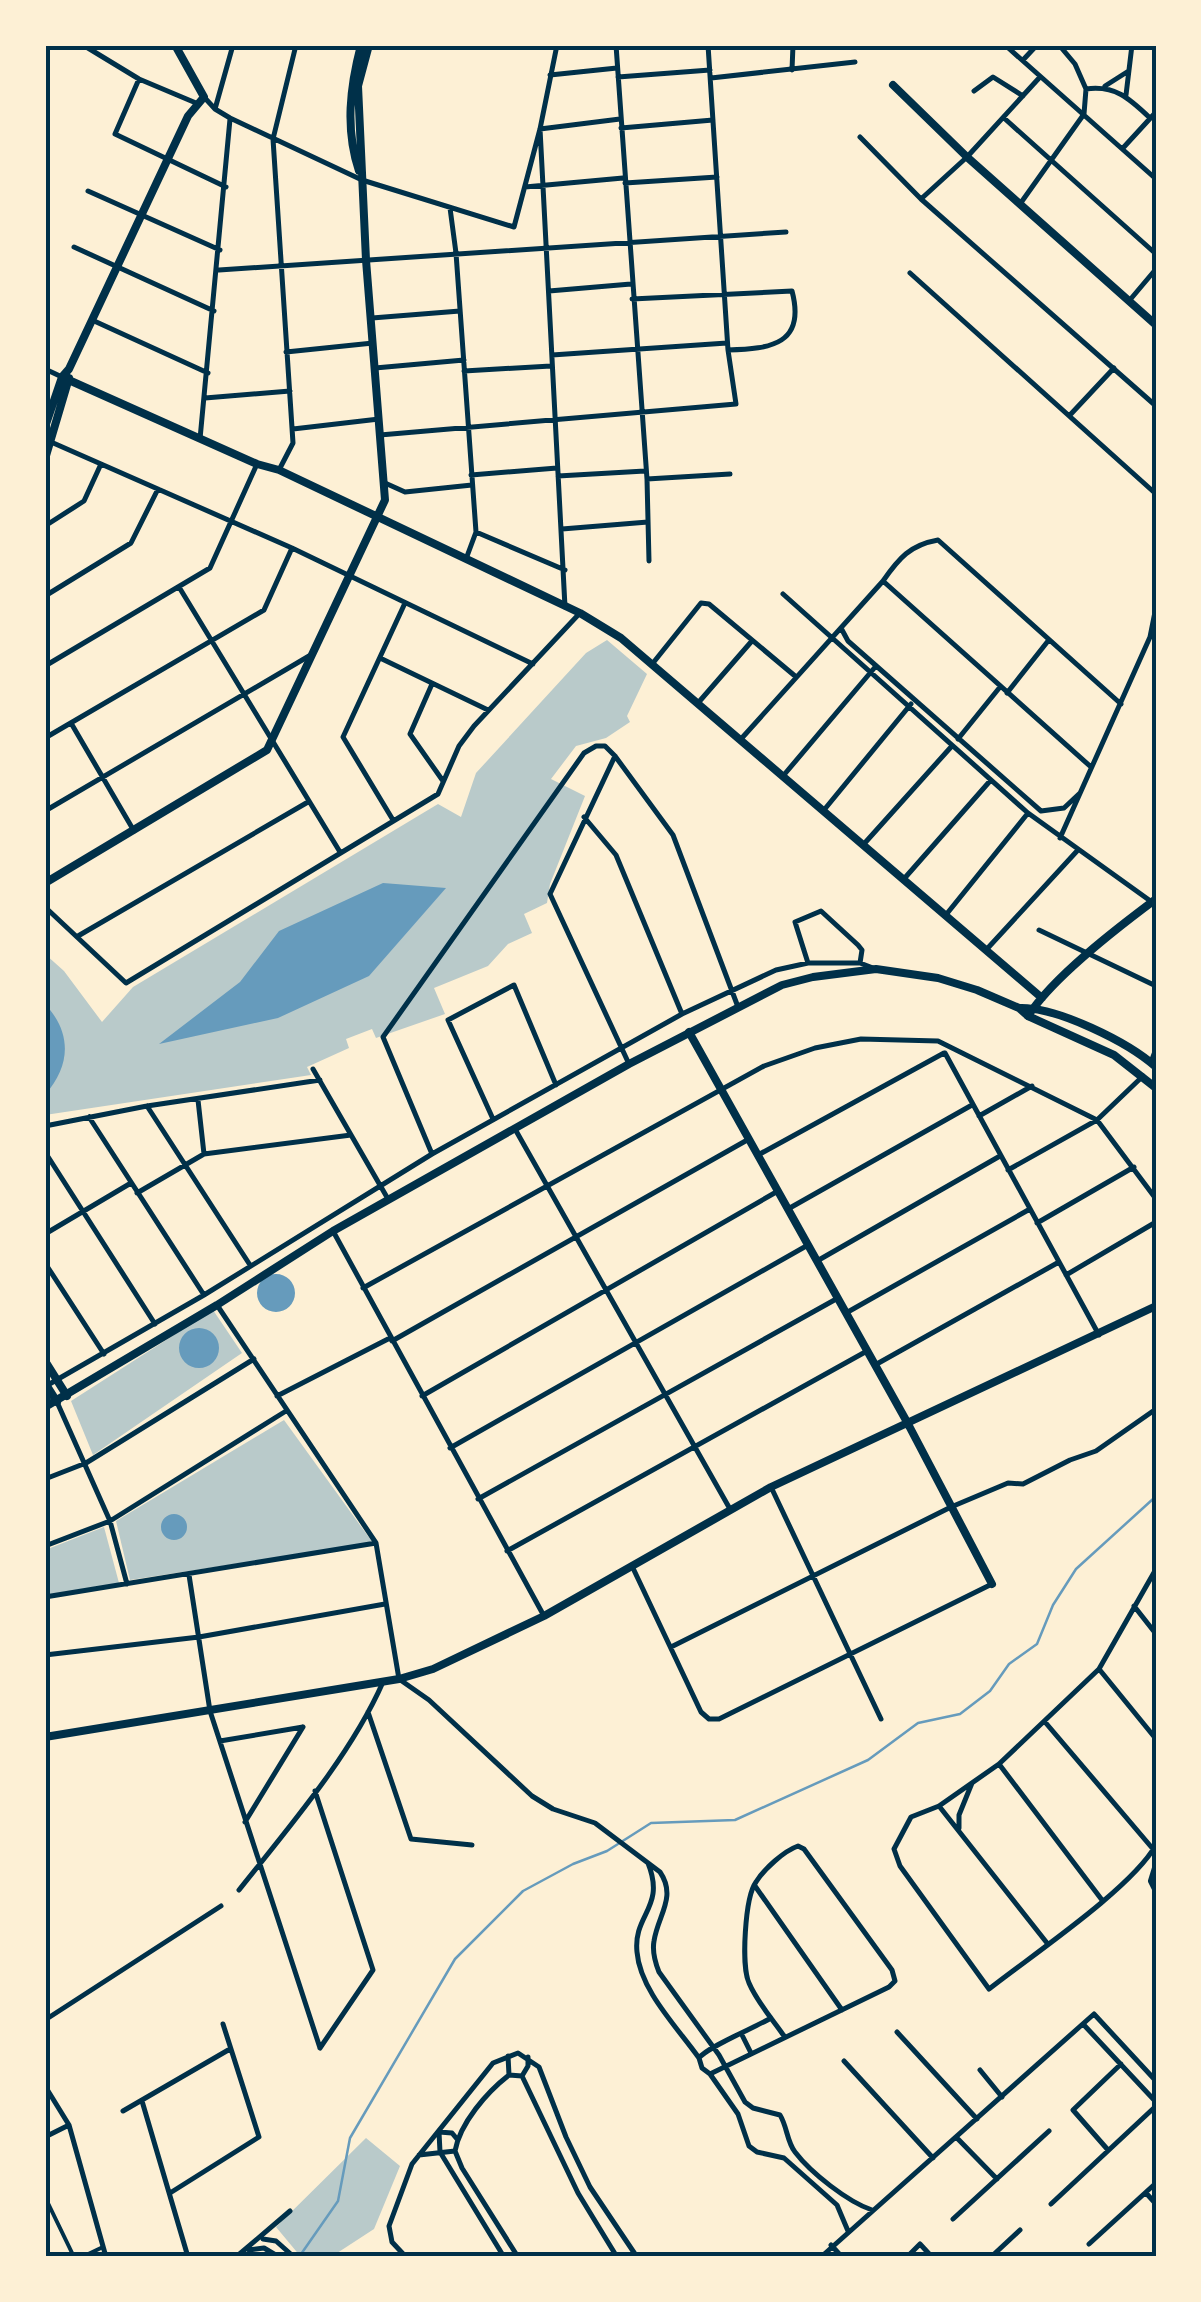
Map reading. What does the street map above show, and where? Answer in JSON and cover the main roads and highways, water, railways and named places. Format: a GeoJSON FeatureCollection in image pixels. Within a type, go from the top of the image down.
{"type":"FeatureCollection","features":[{"type":"Feature","properties":{"kind":"water"},"geometry":{"type":"Polygon","coordinates":[[[383,883],[446,888],[369,976],[278,1018],[159,1044],[240,982],[279,931],[383,883]]]}},
{"type":"Feature","properties":{"kind":"water"},"geometry":{"type":"Polygon","coordinates":[[[45,1004],[60,1026],[65,1049],[60,1072],[45,1095],[45,1004]]]}},
{"type":"Feature","properties":{"kind":"water"},"geometry":{"type":"Polygon","coordinates":[[[276,1274],[290,1279],[295,1293],[290,1307],[276,1312],[262,1307],[257,1293],[262,1279],[276,1274]]]}},
{"type":"Feature","properties":{"kind":"water"},"geometry":{"type":"Polygon","coordinates":[[[199,1328],[213,1334],[219,1348],[213,1362],[199,1368],[185,1362],[179,1348],[185,1334],[199,1328]]]}},
{"type":"Feature","properties":{"kind":"water"},"geometry":{"type":"Polygon","coordinates":[[[174,1514],[183,1518],[187,1527],[183,1536],[174,1540],[165,1536],[161,1527],[165,1518],[174,1514]]]}},
{"type":"Feature","properties":{"kind":"waterway"},"geometry":{"type":"LineString","coordinates":[[299,2257],[338,2201],[350,2138],[455,1959],[523,1891],[607,1851],[651,1823],[735,1820],[868,1760],[918,1723],[960,1714],[990,1691],[1009,1664],[1037,1644],[1053,1605],[1076,1569],[1156,1493]]}}]}
